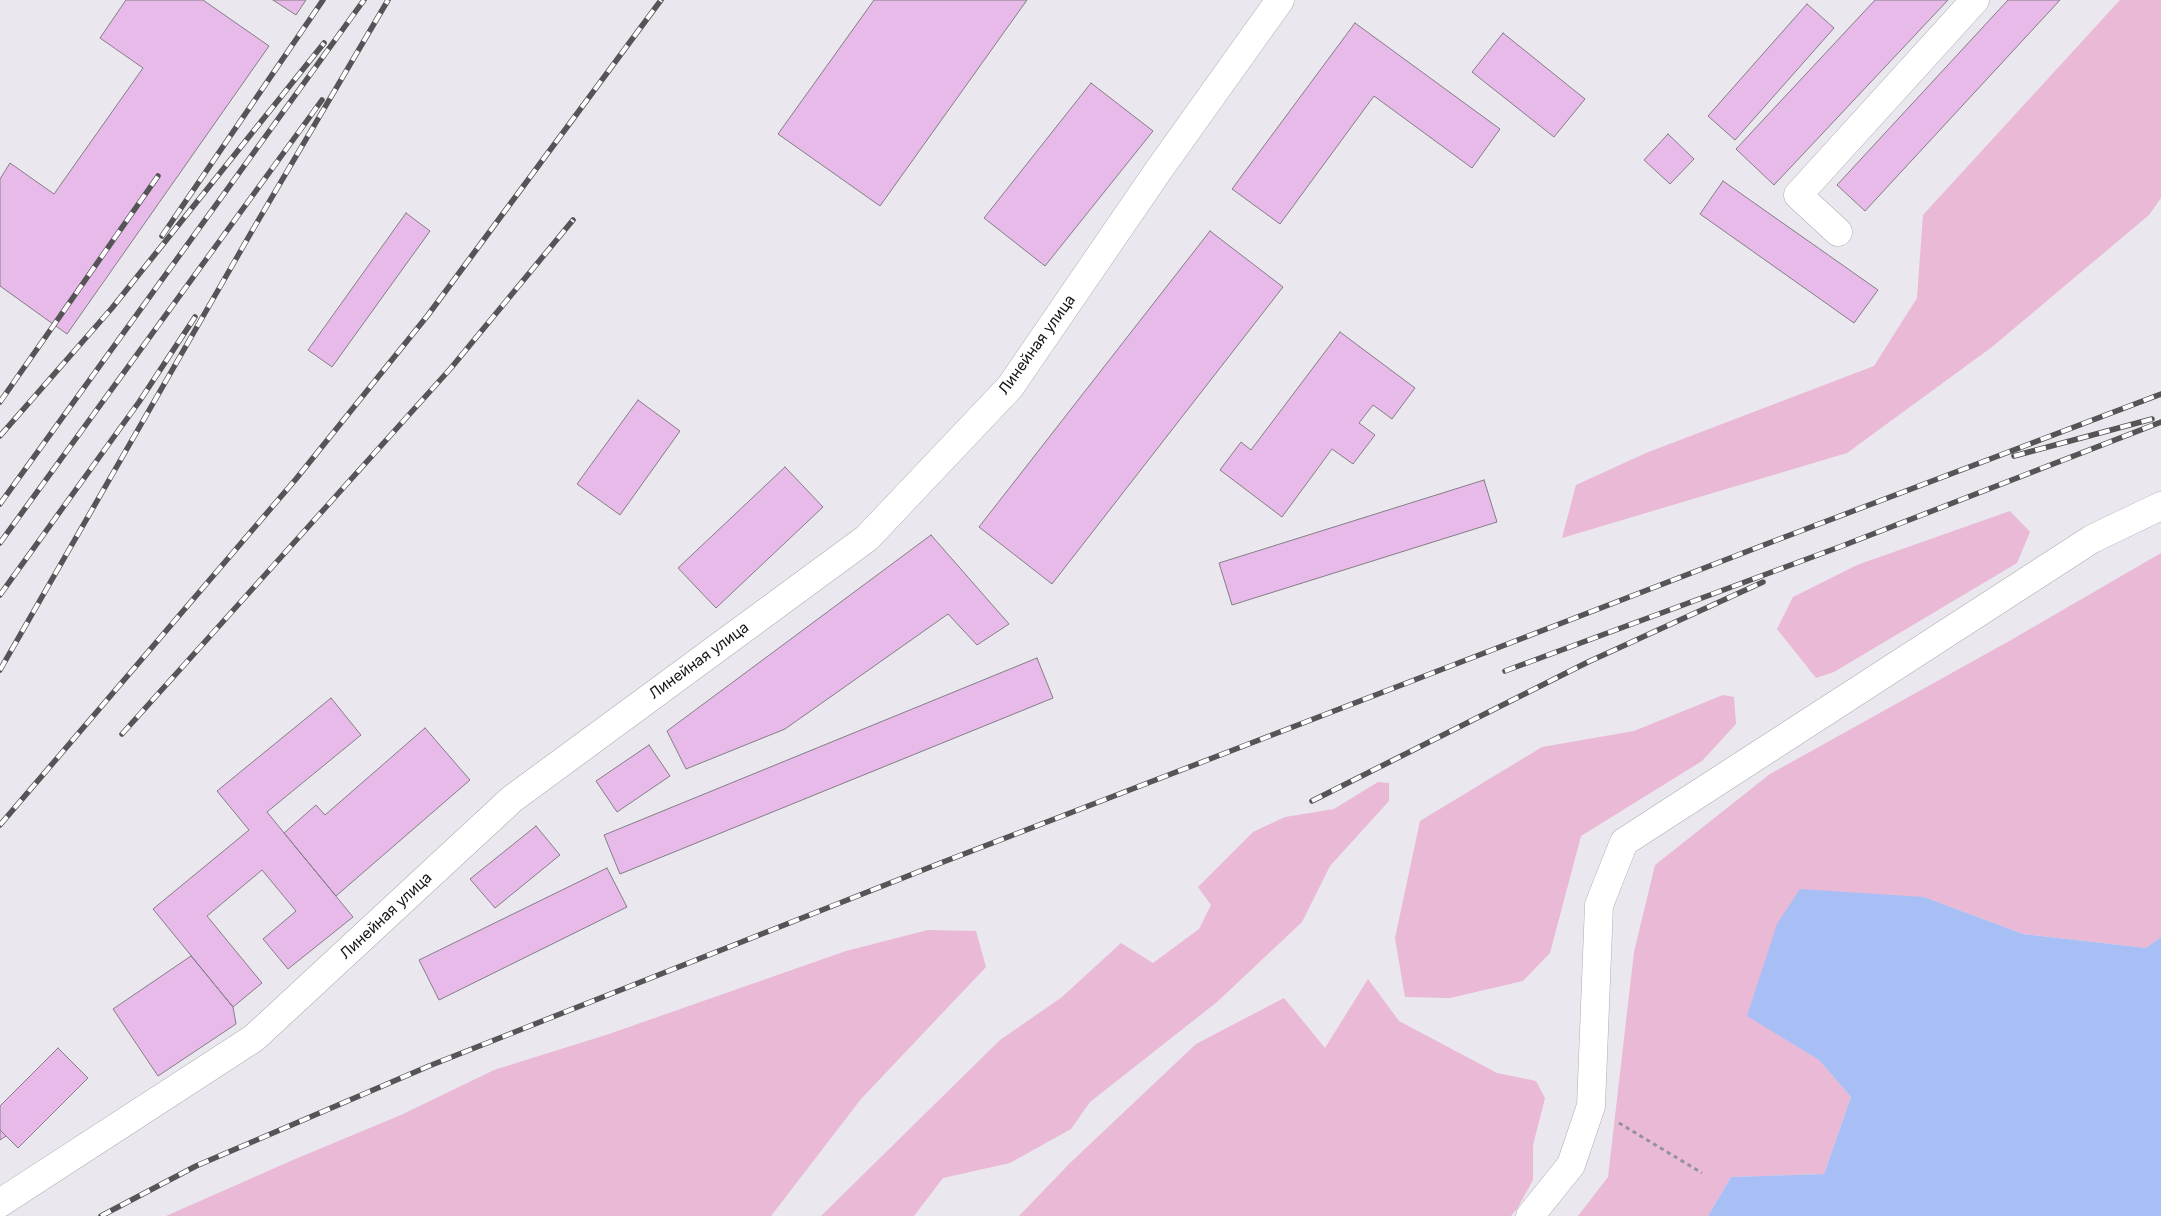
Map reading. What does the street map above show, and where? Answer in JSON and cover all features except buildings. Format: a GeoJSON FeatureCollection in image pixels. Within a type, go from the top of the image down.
{"type":"FeatureCollection","features":[{"type":"Feature","properties":{"kind":"street","name":"Линейная улица"},"geometry":{"type":"LineString","coordinates":[[0,1203],[254,1038],[512,799],[867,538],[1010,386],[1158,171],[1280,0]]}},
{"type":"Feature","properties":{"kind":"street"},"geometry":{"type":"LineString","coordinates":[[1838,232],[1798,195],[1975,0]]}},
{"type":"Feature","properties":{"kind":"street"},"geometry":{"type":"LineString","coordinates":[[1530,1216],[1571,1165],[1591,1106],[1599,905],[1624,842],[2092,539],[2161,506]]}},
{"type":"Feature","properties":{"kind":"path"},"geometry":{"type":"LineString","coordinates":[[1591,1106],[1702,1173]]}},
{"type":"Feature","properties":{"kind":"shaded area"},"geometry":{"type":"Polygon","coordinates":[[[2120,0],[2161,0],[2161,198],[2149,215],[1992,347],[1847,453],[1562,538],[1576,485],[1646,453],[1874,366],[1917,298],[1923,215],[2120,0]]]}},
{"type":"Feature","properties":{"kind":"shaded area"},"geometry":{"type":"Polygon","coordinates":[[[2010,511],[2030,532],[2017,563],[1834,672],[1816,678],[1777,629],[1793,597],[1857,565],[2010,511]]]}},
{"type":"Feature","properties":{"kind":"shaded area"},"geometry":{"type":"Polygon","coordinates":[[[2161,553],[2161,937],[2146,948],[2023,934],[1924,897],[1747,1015],[1819,1060],[1851,1097],[1824,1174],[1731,1177],[1708,1216],[1578,1216],[1608,1177],[1634,952],[1655,865],[1770,774],[2011,640],[2161,553]]]}},
{"type":"Feature","properties":{"kind":"shaded area"},"geometry":{"type":"Polygon","coordinates":[[[1723,695],[1734,697],[1736,724],[1702,761],[1581,836],[1550,953],[1523,981],[1450,998],[1405,997],[1395,938],[1420,821],[1542,747],[1634,731],[1723,695]]]}},
{"type":"Feature","properties":{"kind":"shaded area"},"geometry":{"type":"Polygon","coordinates":[[[1378,782],[1389,783],[1389,801],[1330,866],[1302,922],[1217,1002],[1090,1102],[1071,1129],[1010,1163],[943,1178],[914,1216],[821,1216],[1000,1040],[1062,997],[1121,943],[1153,963],[1199,929],[1211,905],[1198,887],[1253,832],[1285,817],[1334,809],[1378,782]]]}},
{"type":"Feature","properties":{"kind":"shaded area"},"geometry":{"type":"Polygon","coordinates":[[[928,930],[976,931],[986,967],[861,1099],[771,1216],[166,1216],[401,1115],[494,1070],[609,1034],[846,951],[928,930]]]}},
{"type":"Feature","properties":{"kind":"shaded area"},"geometry":{"type":"Polygon","coordinates":[[[1368,979],[1399,1021],[1497,1073],[1536,1081],[1545,1098],[1533,1145],[1533,1180],[1511,1216],[1019,1216],[1070,1163],[1196,1044],[1284,998],[1325,1048],[1368,979]]]}},
{"type":"Feature","properties":{"kind":"water"},"geometry":{"type":"Polygon","coordinates":[[[1800,889],[1924,897],[2023,934],[2146,948],[2161,937],[2161,1216],[1708,1216],[1731,1177],[1824,1174],[1851,1097],[1819,1060],[1747,1016],[1777,924],[1800,889]]]}},
{"type":"Feature","properties":{"kind":"railway"},"geometry":{"type":"LineString","coordinates":[[162,236],[323,0]]}},
{"type":"Feature","properties":{"kind":"railway"},"geometry":{"type":"LineString","coordinates":[[0,504],[364,0]]}},
{"type":"Feature","properties":{"kind":"railway"},"geometry":{"type":"LineString","coordinates":[[0,670],[252,231],[388,0]]}},
{"type":"Feature","properties":{"kind":"railway"},"geometry":{"type":"LineString","coordinates":[[0,825],[296,479],[428,315],[661,0]]}},
{"type":"Feature","properties":{"kind":"railway"},"geometry":{"type":"LineString","coordinates":[[0,436],[112,308],[324,43]]}},
{"type":"Feature","properties":{"kind":"railway"},"geometry":{"type":"LineString","coordinates":[[0,543],[322,100]]}},
{"type":"Feature","properties":{"kind":"railway"},"geometry":{"type":"LineString","coordinates":[[0,402],[158,176]]}},
{"type":"Feature","properties":{"kind":"railway"},"geometry":{"type":"LineString","coordinates":[[122,734],[451,368],[573,220]]}},
{"type":"Feature","properties":{"kind":"railway"},"geometry":{"type":"LineString","coordinates":[[0,595],[139,402],[195,317]]}},
{"type":"Feature","properties":{"kind":"railway"},"geometry":{"type":"LineString","coordinates":[[101,1216],[196,1166],[429,1066],[938,864],[1769,543],[2161,394]]}},
{"type":"Feature","properties":{"kind":"railway"},"geometry":{"type":"LineString","coordinates":[[2014,456],[2152,419]]}},
{"type":"Feature","properties":{"kind":"railway"},"geometry":{"type":"LineString","coordinates":[[1505,671],[1842,546],[2161,422]]}},
{"type":"Feature","properties":{"kind":"railway"},"geometry":{"type":"LineString","coordinates":[[1312,801],[1588,662],[1763,582]]}}]}
